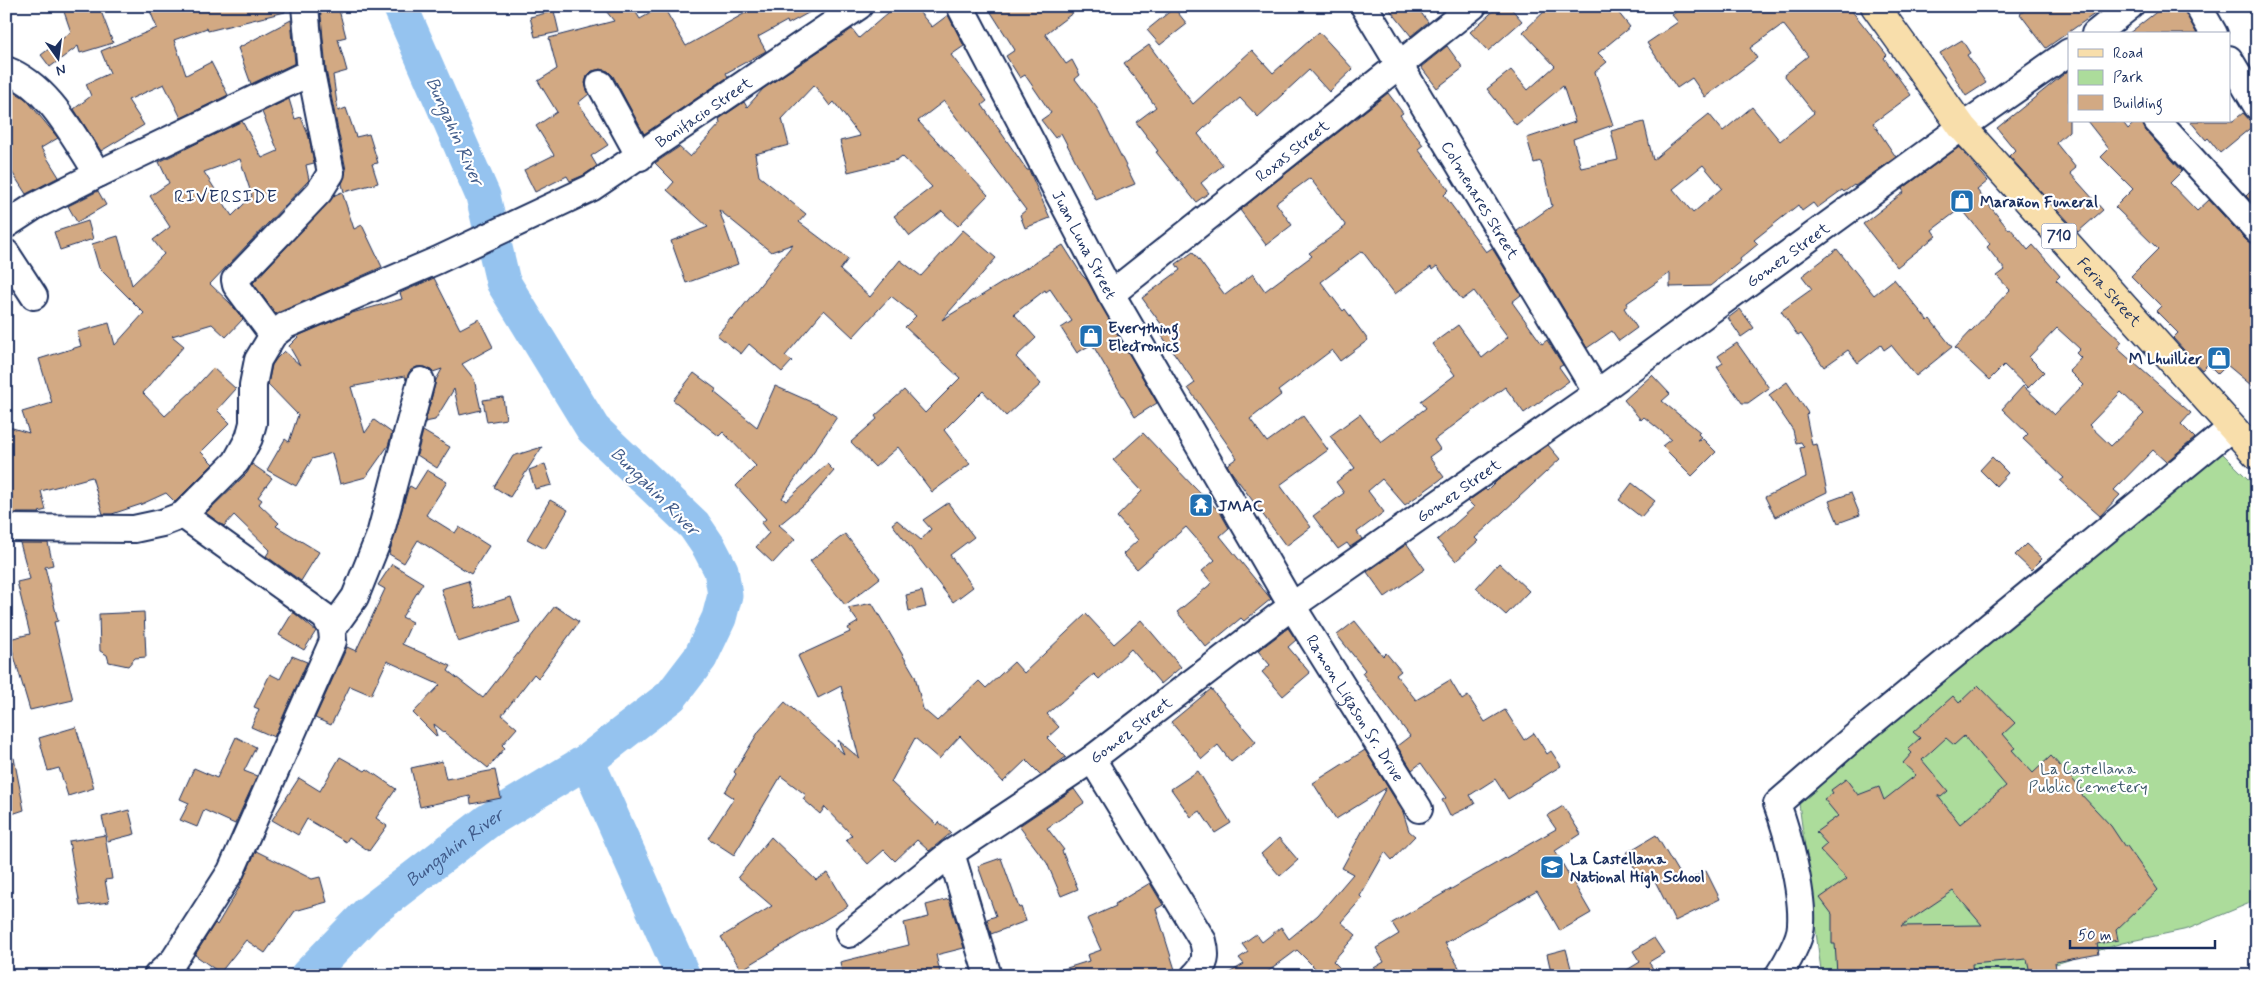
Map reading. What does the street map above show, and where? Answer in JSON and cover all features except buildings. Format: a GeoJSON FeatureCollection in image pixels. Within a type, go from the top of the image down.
{"type":"FeatureCollection","features":[{"type":"Feature","properties":{"kind":"main road","name":"Feria Street"},"geometry":{"type":"LineString","coordinates":[[1875,6],[1962,127],[2230,428],[2257,455]]}},
{"type":"Feature","properties":{"kind":"street"},"geometry":{"type":"LineString","coordinates":[[6,528],[134,529],[162,523],[183,515],[236,462],[249,438],[253,422],[252,385],[258,360],[273,335],[236,285],[236,280],[318,192],[331,173],[311,72],[304,6]]}},
{"type":"Feature","properties":{"kind":"street","name":"Bonifacio Street"},"geometry":{"type":"LineString","coordinates":[[273,335],[286,325],[438,260],[544,212],[591,188],[859,6]]}},
{"type":"Feature","properties":{"kind":"street","name":"Juan Luna Street"},"geometry":{"type":"LineString","coordinates":[[960,6],[1111,294],[1292,606]]}},
{"type":"Feature","properties":{"kind":"street","name":"Colmenares Street"},"geometry":{"type":"LineString","coordinates":[[1364,6],[1597,393]]}},
{"type":"Feature","properties":{"kind":"street","name":"Roxas Street"},"geometry":{"type":"LineString","coordinates":[[1111,294],[1472,6]]}},
{"type":"Feature","properties":{"kind":"street"},"geometry":{"type":"LineString","coordinates":[[2098,32],[2130,6]]}},
{"type":"Feature","properties":{"kind":"street"},"geometry":{"type":"LineString","coordinates":[[2198,6],[2213,32]]}},
{"type":"Feature","properties":{"kind":"street","name":"Gomez Street"},"geometry":{"type":"LineString","coordinates":[[849,934],[951,853],[1092,759],[1292,606],[1597,393],[1962,127],[2068,53]]}},
{"type":"Feature","properties":{"kind":"street"},"geometry":{"type":"LineString","coordinates":[[2230,61],[2257,106]]}},
{"type":"Feature","properties":{"kind":"street"},"geometry":{"type":"LineString","coordinates":[[6,70],[30,82],[51,103],[98,174]]}},
{"type":"Feature","properties":{"kind":"street"},"geometry":{"type":"LineString","coordinates":[[6,225],[35,206],[98,174],[311,72]]}},
{"type":"Feature","properties":{"kind":"street"},"geometry":{"type":"LineString","coordinates":[[600,84],[640,156]]}},
{"type":"Feature","properties":{"kind":"street"},"geometry":{"type":"LineString","coordinates":[[2158,122],[2257,230]]}},
{"type":"Feature","properties":{"kind":"street"},"geometry":{"type":"LineString","coordinates":[[6,253],[34,296]]}},
{"type":"Feature","properties":{"kind":"street"},"geometry":{"type":"LineString","coordinates":[[332,629],[355,596],[380,535],[421,381]]}},
{"type":"Feature","properties":{"kind":"street"},"geometry":{"type":"LineString","coordinates":[[1778,976],[1787,963],[1802,925],[1796,880],[1778,804],[1859,732],[2230,428]]}},
{"type":"Feature","properties":{"kind":"street"},"geometry":{"type":"LineString","coordinates":[[157,976],[174,960],[231,871],[333,641],[332,629],[325,617],[183,515]]}},
{"type":"Feature","properties":{"kind":"street","name":"Ramon Ligason Sr. Drive"},"geometry":{"type":"LineString","coordinates":[[1292,606],[1419,809]]}},
{"type":"Feature","properties":{"kind":"street"},"geometry":{"type":"LineString","coordinates":[[1092,759],[1203,940],[1207,956],[1200,970],[1194,976]]}},
{"type":"Feature","properties":{"kind":"street"},"geometry":{"type":"LineString","coordinates":[[951,853],[988,976]]}},
{"type":"Feature","properties":{"kind":"green space","name":"La Castellana Public Cemetery"},"geometry":{"type":"Polygon","coordinates":[[[2219,450],[2257,488],[2257,900],[2188,929],[2122,943],[2018,976],[1814,976],[1821,970],[1798,796],[2219,450]]]}},
{"type":"Feature","properties":{"kind":"waterway","name":"Bungahin River"},"geometry":{"type":"LineString","coordinates":[[307,976],[367,914],[488,821],[587,761],[671,696],[700,658],[719,618],[725,595],[721,570],[709,547],[694,525],[593,429],[503,282],[483,196],[400,6]]}},
{"type":"Feature","properties":{"kind":"waterway"},"geometry":{"type":"LineString","coordinates":[[587,761],[683,976]]}},
{"type":"Feature","properties":{"kind":"place","name":"Marañon Funeral"},"geometry":{"type":"Point","coordinates":[1962,201]}},
{"type":"Feature","properties":{"kind":"place","name":"Everything Electronics"},"geometry":{"type":"Point","coordinates":[1091,336]}},
{"type":"Feature","properties":{"kind":"place","name":"M Lhuillier"},"geometry":{"type":"Point","coordinates":[2219,358]}},
{"type":"Feature","properties":{"kind":"place","name":"JMAC"},"geometry":{"type":"Point","coordinates":[1201,505]}},
{"type":"Feature","properties":{"kind":"place","name":"La Castellana National High School"},"geometry":{"type":"Point","coordinates":[1552,867]}},
{"type":"Feature","properties":{"kind":"district","name":"RIVERSIDE"},"geometry":{"type":"Point","coordinates":[226,196]}}]}
